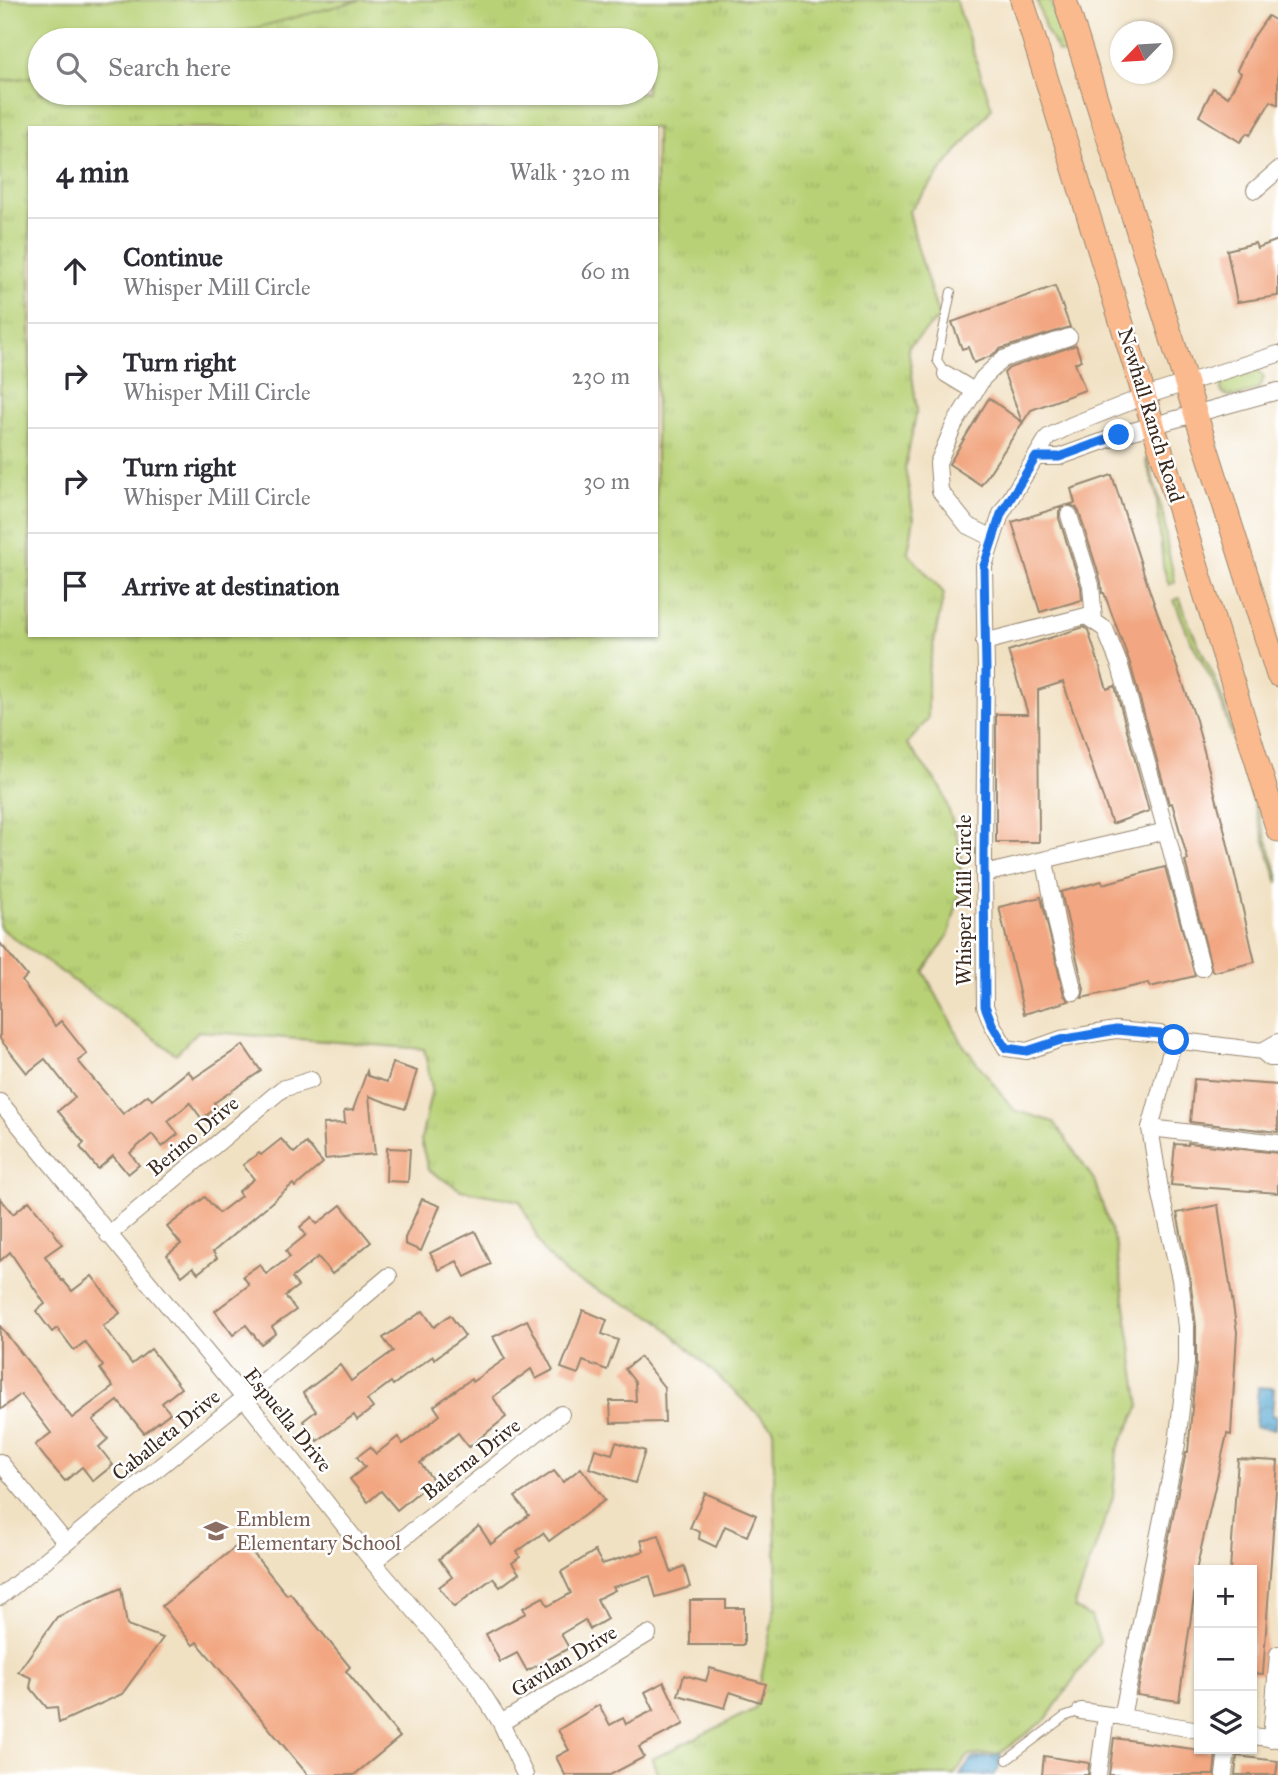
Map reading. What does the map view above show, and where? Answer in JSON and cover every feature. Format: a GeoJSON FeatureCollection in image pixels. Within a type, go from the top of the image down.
{"type":"FeatureCollection","features":[{"type":"Feature","properties":{"kind":"main road","name":"Newhall Ranch Road"},"geometry":{"type":"LineString","coordinates":[[1022,0],[1278,830]]}},
{"type":"Feature","properties":{"kind":"main road","name":"Newhall Ranch Road"},"geometry":{"type":"LineString","coordinates":[[1065,0],[1278,675]]}},
{"type":"Feature","properties":{"kind":"street"},"geometry":{"type":"LineString","coordinates":[[1255,190],[1278,170]]}},
{"type":"Feature","properties":{"kind":"street"},"geometry":{"type":"LineString","coordinates":[[993,538],[967,525],[940,491],[938,463],[954,425],[983,378],[1003,359],[1069,337]]}},
{"type":"Feature","properties":{"kind":"street","name":"Whisper Mill Circle"},"geometry":{"type":"LineString","coordinates":[[1278,354],[1145,396],[1048,437],[1001,514],[984,566],[985,1006],[1006,1048],[1027,1051],[1061,1040],[1116,1030],[1160,1034],[1174,1040],[1262,1051],[1270,1058],[1278,1058]]}},
{"type":"Feature","properties":{"kind":"street"},"geometry":{"type":"LineString","coordinates":[[947,374],[974,391]]}},
{"type":"Feature","properties":{"kind":"street"},"geometry":{"type":"LineString","coordinates":[[1036,457],[1059,457],[1154,425],[1278,391]]}},
{"type":"Feature","properties":{"kind":"street"},"geometry":{"type":"LineString","coordinates":[[1069,515],[1091,584],[1094,621]]}},
{"type":"Feature","properties":{"kind":"street"},"geometry":{"type":"LineString","coordinates":[[984,642],[1086,616],[1105,629],[1120,666],[1202,968]]}},
{"type":"Feature","properties":{"kind":"street"},"geometry":{"type":"LineString","coordinates":[[984,874],[1166,831]]}},
{"type":"Feature","properties":{"kind":"street"},"geometry":{"type":"LineString","coordinates":[[1045,861],[1057,925],[1074,992]]}},
{"type":"Feature","properties":{"kind":"street"},"geometry":{"type":"LineString","coordinates":[[1098,1775],[1177,1444],[1186,1364],[1186,1327],[1180,1279],[1160,1195],[1150,1128],[1174,1040]]}},
{"type":"Feature","properties":{"kind":"street"},"geometry":{"type":"LineString","coordinates":[[1262,1051],[1278,1042]]}},
{"type":"Feature","properties":{"kind":"street","name":"Berino Drive"},"geometry":{"type":"LineString","coordinates":[[107,1235],[282,1089],[310,1080]]}},
{"type":"Feature","properties":{"kind":"street","name":"Espuella Drive"},"geometry":{"type":"LineString","coordinates":[[0,1102],[244,1398],[373,1562],[474,1680],[501,1723],[525,1775]]}},
{"type":"Feature","properties":{"kind":"street"},"geometry":{"type":"LineString","coordinates":[[1150,1128],[1278,1143]]}},
{"type":"Feature","properties":{"kind":"street","name":"Caballeta Drive"},"geometry":{"type":"LineString","coordinates":[[0,1597],[389,1276]]}},
{"type":"Feature","properties":{"kind":"street","name":"Balerna Drive"},"geometry":{"type":"LineString","coordinates":[[373,1562],[561,1415]]}},
{"type":"Feature","properties":{"kind":"street"},"geometry":{"type":"LineString","coordinates":[[0,1462],[66,1543]]}},
{"type":"Feature","properties":{"kind":"street","name":"Gavilan Drive"},"geometry":{"type":"LineString","coordinates":[[501,1723],[648,1634]]}},
{"type":"Feature","properties":{"kind":"street"},"geometry":{"type":"LineString","coordinates":[[1257,1737],[1275,1739],[1278,1654]]}},
{"type":"Feature","properties":{"kind":"street"},"geometry":{"type":"LineString","coordinates":[[1082,1711],[1194,1729]]}},
{"type":"Feature","properties":{"kind":"street"},"geometry":{"type":"LineString","coordinates":[[1224,1775],[1226,1754]]}},
{"type":"Feature","properties":{"kind":"lane"},"geometry":{"type":"LineString","coordinates":[[947,374],[937,360],[951,292]]}},
{"type":"Feature","properties":{"kind":"lane"},"geometry":{"type":"LineString","coordinates":[[1007,1760],[1064,1717],[1082,1711]]}},
{"type":"Feature","properties":{"kind":"green space"},"geometry":{"type":"Polygon","coordinates":[[[0,0],[956,0],[992,108],[909,211],[939,318],[908,347],[917,410],[905,468],[914,518],[908,553],[944,593],[928,671],[928,719],[907,744],[942,789],[962,852],[958,900],[949,934],[924,972],[964,1046],[1014,1110],[1054,1122],[1094,1180],[1116,1246],[1140,1406],[1117,1450],[1113,1497],[1074,1608],[1091,1617],[1100,1641],[1046,1719],[1000,1753],[968,1756],[954,1775],[658,1775],[652,1759],[755,1709],[777,1597],[773,1428],[657,1319],[568,1276],[544,1252],[520,1201],[461,1190],[428,1170],[421,1140],[432,1088],[424,1049],[198,1031],[176,1054],[0,928],[0,0]]]}},
{"type":"Feature","properties":{"kind":"green space"},"geometry":{"type":"Polygon","coordinates":[[[0,0],[360,0],[256,28],[28,28],[28,78],[0,81],[0,0]]]}},
{"type":"Feature","properties":{"kind":"green space"},"geometry":{"type":"Polygon","coordinates":[[[1037,0],[1050,0],[1066,49],[1064,53],[1058,52],[1045,28],[1037,0]]]}},
{"type":"Feature","properties":{"kind":"green space"},"geometry":{"type":"Polygon","coordinates":[[[1252,370],[1258,371],[1264,377],[1260,388],[1234,396],[1221,391],[1227,378],[1252,370]]]}},
{"type":"Feature","properties":{"kind":"green space"},"geometry":{"type":"Polygon","coordinates":[[[1147,457],[1164,518],[1175,582],[1169,585],[1163,566],[1156,492],[1146,462],[1147,457]]]}},
{"type":"Feature","properties":{"kind":"green space"},"geometry":{"type":"Polygon","coordinates":[[[1180,598],[1189,624],[1218,685],[1278,875],[1278,883],[1217,690],[1190,639],[1174,600],[1180,598]]]}},
{"type":"Feature","properties":{"kind":"water"},"geometry":{"type":"Polygon","coordinates":[[[1258,1387],[1274,1388],[1272,1416],[1276,1416],[1275,1429],[1255,1427],[1258,1387]]]}},
{"type":"Feature","properties":{"kind":"water"},"geometry":{"type":"Polygon","coordinates":[[[1001,1755],[998,1770],[994,1775],[960,1775],[972,1759],[1001,1755]]]}},
{"type":"Feature","properties":{"kind":"building"},"geometry":{"type":"Polygon","coordinates":[[[1268,16],[1278,22],[1278,105],[1271,101],[1250,135],[1247,133],[1240,142],[1199,116],[1213,88],[1228,97],[1241,73],[1237,70],[1250,42],[1268,16]]]}},
{"type":"Feature","properties":{"kind":"building"},"geometry":{"type":"Polygon","coordinates":[[[1278,240],[1278,296],[1237,302],[1227,250],[1255,243],[1257,248],[1278,240]]]}},
{"type":"Feature","properties":{"kind":"building"},"geometry":{"type":"Polygon","coordinates":[[[1055,286],[1070,327],[1000,349],[974,363],[968,347],[962,349],[952,322],[1055,286]]]}},
{"type":"Feature","properties":{"kind":"building"},"geometry":{"type":"Polygon","coordinates":[[[1076,345],[1081,360],[1075,363],[1085,390],[1031,410],[981,485],[949,464],[989,398],[1022,422],[1004,373],[1009,368],[1076,345]]]}},
{"type":"Feature","properties":{"kind":"building"},"geometry":{"type":"Polygon","coordinates":[[[1112,475],[1196,720],[1255,962],[1212,971],[1185,861],[1188,860],[1172,803],[1169,804],[1130,663],[1102,593],[1079,512],[1076,507],[1068,505],[1075,503],[1071,489],[1112,475]]]}},
{"type":"Feature","properties":{"kind":"building"},"geometry":{"type":"Polygon","coordinates":[[[1064,506],[1059,512],[1059,518],[1081,587],[1082,600],[1040,612],[1012,522],[1064,506]]]}},
{"type":"Feature","properties":{"kind":"building"},"geometry":{"type":"Polygon","coordinates":[[[1084,627],[1088,630],[1107,689],[1115,686],[1149,811],[1112,824],[1063,682],[1038,690],[1039,842],[996,842],[996,714],[1028,714],[1008,651],[1084,627]]]}},
{"type":"Feature","properties":{"kind":"building"},"geometry":{"type":"Polygon","coordinates":[[[1165,867],[1195,976],[1150,987],[1149,983],[1082,998],[1084,989],[1061,892],[1165,867]]]}},
{"type":"Feature","properties":{"kind":"building"},"geometry":{"type":"Polygon","coordinates":[[[1041,897],[1064,995],[1069,1001],[1024,1014],[999,907],[1041,897]]]}},
{"type":"Feature","properties":{"kind":"building"},"geometry":{"type":"Polygon","coordinates":[[[0,943],[27,976],[22,981],[55,1026],[61,1021],[87,1054],[78,1061],[123,1114],[148,1095],[152,1100],[188,1071],[194,1078],[243,1045],[261,1071],[214,1103],[217,1107],[202,1119],[190,1103],[168,1121],[178,1134],[162,1147],[152,1134],[130,1153],[139,1165],[128,1174],[113,1156],[98,1169],[80,1147],[84,1143],[58,1111],[75,1097],[45,1059],[27,1073],[0,1039],[0,943]]]}},
{"type":"Feature","properties":{"kind":"building"},"geometry":{"type":"Polygon","coordinates":[[[393,1063],[417,1071],[405,1109],[369,1096],[375,1154],[325,1159],[323,1124],[345,1123],[344,1111],[353,1110],[367,1071],[368,1076],[387,1082],[393,1063]]]}},
{"type":"Feature","properties":{"kind":"building"},"geometry":{"type":"Polygon","coordinates":[[[1194,1079],[1278,1085],[1278,1132],[1190,1122],[1194,1079]]]}},
{"type":"Feature","properties":{"kind":"building"},"geometry":{"type":"Polygon","coordinates":[[[281,1139],[294,1153],[306,1143],[323,1163],[295,1187],[293,1184],[213,1252],[217,1258],[198,1273],[193,1267],[182,1276],[167,1255],[181,1244],[167,1227],[205,1197],[219,1213],[241,1196],[238,1192],[254,1179],[243,1165],[281,1139]]]}},
{"type":"Feature","properties":{"kind":"building"},"geometry":{"type":"Polygon","coordinates":[[[1188,1143],[1278,1153],[1278,1193],[1171,1185],[1175,1144],[1188,1143]]]}},
{"type":"Feature","properties":{"kind":"building"},"geometry":{"type":"Polygon","coordinates":[[[387,1148],[410,1149],[408,1182],[386,1181],[387,1148]]]}},
{"type":"Feature","properties":{"kind":"building"},"geometry":{"type":"Polygon","coordinates":[[[0,1198],[13,1214],[29,1201],[62,1244],[45,1256],[62,1281],[72,1291],[92,1276],[120,1313],[103,1326],[132,1364],[151,1349],[181,1388],[162,1403],[170,1413],[144,1433],[118,1401],[93,1420],[108,1439],[99,1447],[113,1465],[93,1481],[82,1467],[65,1481],[47,1460],[35,1445],[51,1433],[21,1394],[0,1410],[0,1326],[72,1418],[113,1387],[100,1369],[103,1366],[85,1342],[74,1350],[57,1328],[52,1332],[36,1311],[45,1304],[10,1252],[0,1261],[0,1198]]]}},
{"type":"Feature","properties":{"kind":"building"},"geometry":{"type":"Polygon","coordinates":[[[422,1199],[440,1206],[421,1251],[405,1244],[405,1238],[422,1199]]]}},
{"type":"Feature","properties":{"kind":"building"},"geometry":{"type":"Polygon","coordinates":[[[341,1205],[371,1242],[332,1274],[318,1257],[292,1278],[298,1286],[285,1296],[296,1310],[272,1327],[276,1333],[261,1344],[246,1325],[233,1335],[215,1311],[249,1285],[243,1276],[260,1264],[266,1274],[290,1257],[286,1251],[306,1235],[300,1227],[312,1217],[317,1224],[341,1205]]]}},
{"type":"Feature","properties":{"kind":"building"},"geometry":{"type":"Polygon","coordinates":[[[1218,1205],[1237,1332],[1231,1435],[1227,1434],[1197,1565],[1194,1565],[1194,1596],[1179,1701],[1137,1695],[1188,1452],[1196,1365],[1196,1326],[1190,1278],[1177,1213],[1218,1205]]]}},
{"type":"Feature","properties":{"kind":"building"},"geometry":{"type":"Polygon","coordinates":[[[475,1231],[491,1264],[465,1277],[457,1261],[439,1270],[430,1253],[475,1231]]]}},
{"type":"Feature","properties":{"kind":"building"},"geometry":{"type":"Polygon","coordinates":[[[583,1310],[607,1320],[602,1334],[618,1340],[607,1370],[583,1361],[578,1374],[561,1368],[583,1310]]]}},
{"type":"Feature","properties":{"kind":"building"},"geometry":{"type":"Polygon","coordinates":[[[423,1311],[434,1327],[450,1315],[465,1336],[434,1359],[433,1356],[367,1400],[373,1408],[357,1420],[354,1415],[317,1441],[303,1421],[316,1411],[303,1393],[340,1365],[351,1381],[393,1351],[383,1338],[423,1311]]]}},
{"type":"Feature","properties":{"kind":"building"},"geometry":{"type":"Polygon","coordinates":[[[527,1320],[553,1370],[536,1379],[531,1369],[493,1397],[506,1417],[469,1447],[458,1433],[420,1463],[433,1480],[397,1510],[381,1491],[368,1502],[350,1479],[365,1467],[357,1457],[370,1447],[376,1454],[398,1437],[403,1444],[428,1425],[440,1415],[434,1406],[505,1359],[493,1337],[527,1320]]]}},
{"type":"Feature","properties":{"kind":"building"},"geometry":{"type":"Polygon","coordinates":[[[640,1357],[664,1387],[665,1422],[611,1423],[610,1401],[636,1401],[635,1382],[625,1369],[640,1357]]]}},
{"type":"Feature","properties":{"kind":"building"},"geometry":{"type":"Polygon","coordinates":[[[616,1442],[645,1451],[635,1483],[589,1468],[595,1449],[612,1454],[616,1442]]]}},
{"type":"Feature","properties":{"kind":"building"},"geometry":{"type":"Polygon","coordinates":[[[1238,1459],[1278,1461],[1263,1674],[1257,1673],[1257,1565],[1230,1565],[1238,1459]]]}},
{"type":"Feature","properties":{"kind":"building"},"geometry":{"type":"Polygon","coordinates":[[[581,1468],[605,1500],[549,1541],[543,1533],[517,1552],[520,1557],[512,1563],[519,1573],[500,1587],[493,1578],[454,1607],[439,1587],[452,1577],[439,1559],[479,1526],[491,1544],[529,1515],[515,1497],[554,1471],[563,1482],[581,1468]]]}},
{"type":"Feature","properties":{"kind":"building"},"geometry":{"type":"Polygon","coordinates":[[[705,1493],[756,1515],[747,1536],[725,1526],[716,1547],[699,1539],[700,1532],[690,1528],[705,1493]]]}},
{"type":"Feature","properties":{"kind":"building"},"geometry":{"type":"Polygon","coordinates":[[[659,1535],[671,1572],[684,1566],[690,1587],[656,1597],[650,1576],[613,1587],[615,1590],[597,1599],[607,1619],[590,1629],[585,1620],[561,1634],[569,1648],[527,1671],[517,1653],[500,1662],[486,1634],[526,1613],[523,1608],[543,1597],[548,1606],[571,1593],[561,1572],[595,1551],[602,1564],[644,1551],[641,1540],[659,1535]]]}},
{"type":"Feature","properties":{"kind":"building"},"geometry":{"type":"Polygon","coordinates":[[[243,1541],[287,1595],[290,1593],[350,1667],[346,1671],[400,1737],[354,1775],[308,1775],[197,1642],[193,1645],[162,1606],[243,1541]]]}},
{"type":"Feature","properties":{"kind":"building"},"geometry":{"type":"Polygon","coordinates":[[[121,1588],[127,1625],[163,1638],[122,1694],[59,1723],[57,1707],[47,1708],[30,1687],[32,1678],[18,1672],[57,1617],[121,1588]]]}},
{"type":"Feature","properties":{"kind":"building"},"geometry":{"type":"Polygon","coordinates":[[[690,1600],[726,1600],[726,1608],[744,1608],[744,1645],[690,1645],[690,1600]]]}},
{"type":"Feature","properties":{"kind":"building"},"geometry":{"type":"Polygon","coordinates":[[[710,1668],[766,1684],[760,1702],[730,1692],[725,1708],[678,1695],[684,1675],[706,1681],[710,1668]]]}},
{"type":"Feature","properties":{"kind":"building"},"geometry":{"type":"Polygon","coordinates":[[[664,1682],[684,1724],[639,1747],[644,1757],[610,1775],[565,1775],[556,1757],[569,1750],[558,1730],[599,1705],[610,1725],[623,1718],[626,1724],[654,1710],[645,1692],[664,1682]]]}},
{"type":"Feature","properties":{"kind":"building"},"geometry":{"type":"Polygon","coordinates":[[[1114,1738],[1194,1749],[1194,1754],[1216,1754],[1214,1775],[1109,1775],[1114,1738]]]}},
{"type":"Feature","properties":{"kind":"building"},"geometry":{"type":"Polygon","coordinates":[[[1044,1756],[1089,1763],[1088,1775],[1042,1775],[1044,1756]]]}},
{"type":"Feature","properties":{"kind":"building"},"geometry":{"type":"Polygon","coordinates":[[[1237,1756],[1278,1761],[1276,1775],[1235,1775],[1237,1756]]]}},
{"type":"Feature","properties":{"kind":"place","name":"Emblem Elementary School"},"geometry":{"type":"Point","coordinates":[216,1531]}},
{"type":"Feature","properties":{"kind":"route"},"geometry":{"type":"LineString","coordinates":[[1119,435],[1059,457],[1036,457],[1001,514],[984,566],[985,1006],[1006,1048],[1027,1051],[1061,1040],[1116,1030],[1160,1034],[1174,1040]]}}]}
